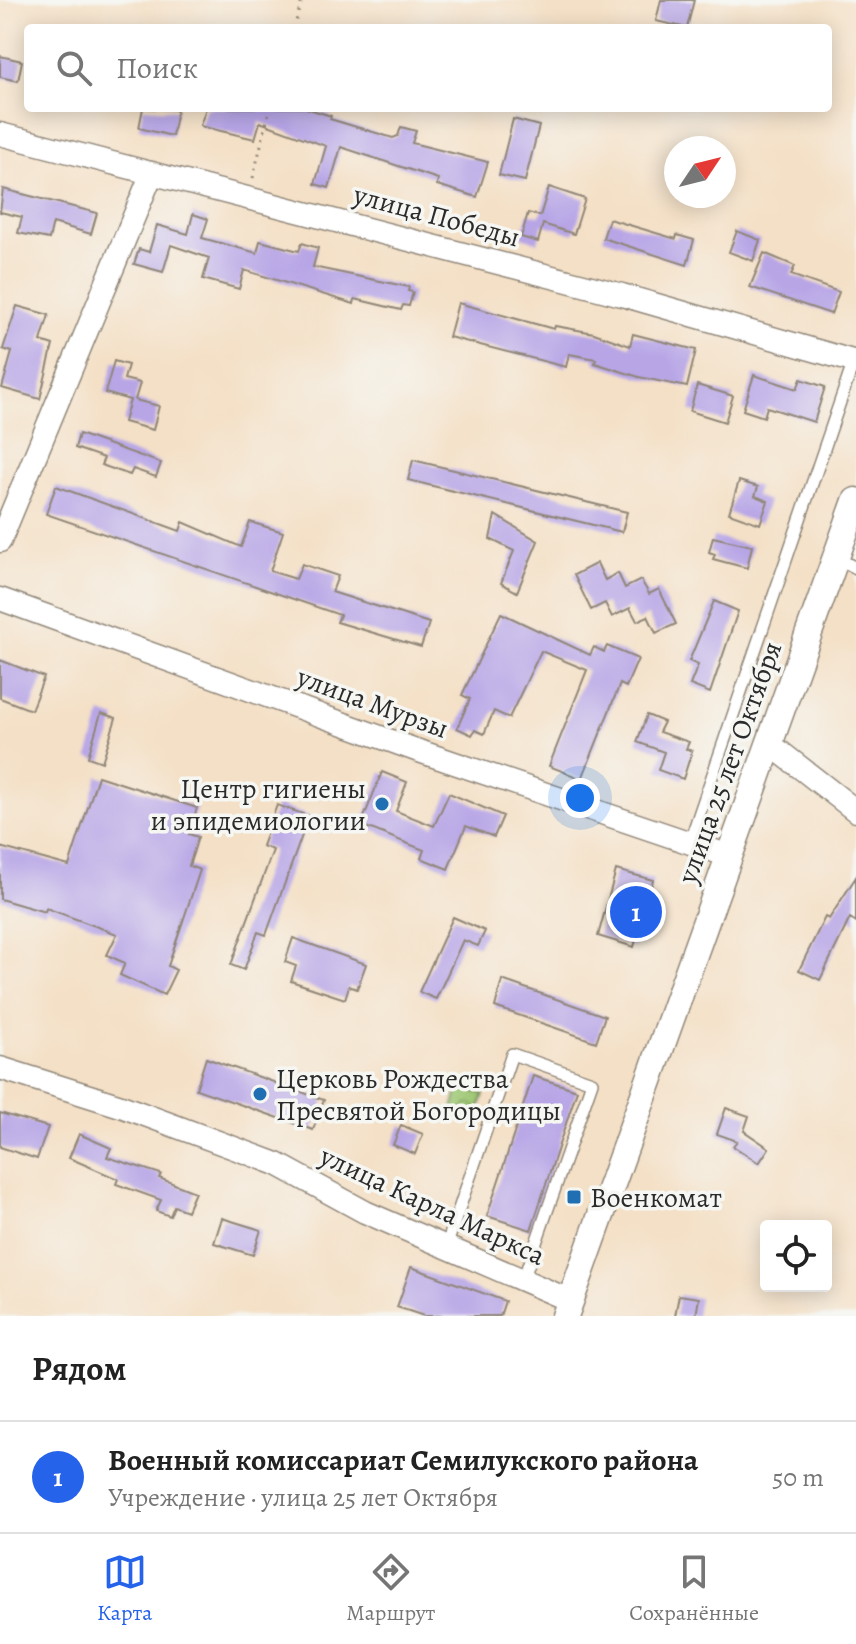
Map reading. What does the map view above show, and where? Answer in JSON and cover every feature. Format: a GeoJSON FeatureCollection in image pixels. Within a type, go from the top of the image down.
{"type":"FeatureCollection","features":[{"type":"Feature","properties":{"kind":"street","name":"улица Победы"},"geometry":{"type":"LineString","coordinates":[[0,134],[249,196],[855,360]]}},
{"type":"Feature","properties":{"kind":"street"},"geometry":{"type":"LineString","coordinates":[[0,541],[152,173]]}},
{"type":"Feature","properties":{"kind":"street","name":"улица 25 лет Октября"},"geometry":{"type":"LineString","coordinates":[[567,1308],[770,744],[847,563],[856,501]]}},
{"type":"Feature","properties":{"kind":"street","name":"улица Мурзы"},"geometry":{"type":"LineString","coordinates":[[0,599],[729,856]]}},
{"type":"Feature","properties":{"kind":"street"},"geometry":{"type":"LineString","coordinates":[[770,744],[856,811]]}},
{"type":"Feature","properties":{"kind":"street","name":"улица Карла Маркса"},"geometry":{"type":"LineString","coordinates":[[0,1068],[121,1106],[277,1164],[365,1212],[523,1280],[567,1308]]}},
{"type":"Feature","properties":{"kind":"lane"},"geometry":{"type":"LineString","coordinates":[[689,844],[855,360]]}},
{"type":"Feature","properties":{"kind":"lane"},"geometry":{"type":"LineString","coordinates":[[446,1247],[512,1054],[592,1082],[523,1280]]}},
{"type":"Feature","properties":{"kind":"path"},"geometry":{"type":"LineString","coordinates":[[295,24],[302,0]]}},
{"type":"Feature","properties":{"kind":"path"},"geometry":{"type":"LineString","coordinates":[[249,196],[269,112]]}},
{"type":"Feature","properties":{"kind":"green space"},"geometry":{"type":"Polygon","coordinates":[[[459,1087],[484,1094],[477,1116],[453,1109],[459,1087]]]}},
{"type":"Feature","properties":{"kind":"building"},"geometry":{"type":"Polygon","coordinates":[[[661,0],[694,0],[688,24],[656,21],[661,0]]]}},
{"type":"Feature","properties":{"kind":"building"},"geometry":{"type":"Polygon","coordinates":[[[0,56],[22,61],[18,81],[0,77],[0,56]]]}},
{"type":"Feature","properties":{"kind":"building"},"geometry":{"type":"Polygon","coordinates":[[[142,112],[177,112],[172,136],[139,128],[142,112]]]}},
{"type":"Feature","properties":{"kind":"building"},"geometry":{"type":"Polygon","coordinates":[[[205,112],[318,112],[331,116],[330,119],[393,138],[398,136],[401,127],[416,131],[412,143],[488,162],[477,197],[437,185],[438,179],[341,147],[329,188],[315,184],[326,146],[260,122],[255,139],[200,126],[205,112]]]}},
{"type":"Feature","properties":{"kind":"building"},"geometry":{"type":"Polygon","coordinates":[[[513,119],[539,126],[525,181],[499,175],[513,119]]]}},
{"type":"Feature","properties":{"kind":"building"},"geometry":{"type":"Polygon","coordinates":[[[549,187],[585,199],[574,234],[543,224],[538,242],[521,237],[528,213],[540,216],[549,187]]]}},
{"type":"Feature","properties":{"kind":"building"},"geometry":{"type":"Polygon","coordinates":[[[3,189],[97,213],[91,234],[53,223],[49,239],[18,233],[22,217],[0,212],[3,189]]]}},
{"type":"Feature","properties":{"kind":"building"},"geometry":{"type":"Polygon","coordinates":[[[193,214],[208,219],[202,238],[257,253],[260,241],[299,251],[302,243],[318,248],[313,267],[409,287],[408,291],[413,292],[409,306],[403,305],[401,310],[355,299],[354,304],[244,270],[239,289],[203,279],[209,258],[171,245],[163,272],[134,264],[139,249],[149,252],[157,225],[188,234],[193,214]]]}},
{"type":"Feature","properties":{"kind":"building"},"geometry":{"type":"Polygon","coordinates":[[[609,219],[676,239],[677,235],[694,240],[687,265],[603,238],[609,219]]]}},
{"type":"Feature","properties":{"kind":"building"},"geometry":{"type":"Polygon","coordinates":[[[737,231],[760,240],[753,261],[729,252],[737,231]]]}},
{"type":"Feature","properties":{"kind":"building"},"geometry":{"type":"Polygon","coordinates":[[[764,253],[795,266],[791,275],[839,292],[831,314],[750,287],[764,253]]]}},
{"type":"Feature","properties":{"kind":"building"},"geometry":{"type":"Polygon","coordinates":[[[458,303],[554,329],[555,326],[594,333],[630,346],[633,334],[696,350],[687,387],[639,377],[595,363],[596,359],[569,354],[566,367],[449,337],[458,303]]]}},
{"type":"Feature","properties":{"kind":"building"},"geometry":{"type":"Polygon","coordinates":[[[17,306],[49,315],[41,341],[53,345],[40,399],[2,388],[12,352],[3,349],[17,306]]]}},
{"type":"Feature","properties":{"kind":"building"},"geometry":{"type":"Polygon","coordinates":[[[114,361],[128,365],[124,379],[140,383],[135,400],[159,406],[153,430],[124,422],[130,400],[105,393],[114,361]]]}},
{"type":"Feature","properties":{"kind":"building"},"geometry":{"type":"Polygon","coordinates":[[[754,375],[797,389],[801,379],[825,387],[814,422],[767,407],[764,417],[743,410],[754,375]]]}},
{"type":"Feature","properties":{"kind":"building"},"geometry":{"type":"Polygon","coordinates":[[[697,385],[733,396],[725,422],[690,411],[697,385]]]}},
{"type":"Feature","properties":{"kind":"building"},"geometry":{"type":"Polygon","coordinates":[[[79,434],[161,463],[156,477],[133,469],[130,475],[101,465],[104,458],[75,448],[79,434]]]}},
{"type":"Feature","properties":{"kind":"building"},"geometry":{"type":"Polygon","coordinates":[[[413,460],[627,512],[622,532],[408,480],[413,460]]]}},
{"type":"Feature","properties":{"kind":"building"},"geometry":{"type":"Polygon","coordinates":[[[739,481],[758,487],[755,496],[768,501],[760,524],[729,513],[739,481]]]}},
{"type":"Feature","properties":{"kind":"building"},"geometry":{"type":"Polygon","coordinates":[[[56,486],[180,531],[183,522],[241,547],[250,522],[283,532],[270,571],[296,579],[302,564],[338,576],[332,592],[429,623],[421,647],[337,622],[340,615],[46,514],[56,486]]]}},
{"type":"Feature","properties":{"kind":"building"},"geometry":{"type":"Polygon","coordinates":[[[495,515],[538,541],[517,592],[501,583],[514,551],[490,539],[495,515]]]}},
{"type":"Feature","properties":{"kind":"building"},"geometry":{"type":"Polygon","coordinates":[[[713,537],[752,546],[747,568],[713,559],[715,554],[709,552],[713,537]]]}},
{"type":"Feature","properties":{"kind":"building"},"geometry":{"type":"Polygon","coordinates":[[[597,563],[605,580],[618,573],[625,588],[641,580],[649,594],[659,589],[676,624],[656,633],[648,616],[637,621],[630,608],[612,617],[605,603],[591,610],[574,575],[597,563]]]}},
{"type":"Feature","properties":{"kind":"building"},"geometry":{"type":"Polygon","coordinates":[[[714,601],[738,611],[710,693],[690,685],[698,665],[689,661],[714,601]]]}},
{"type":"Feature","properties":{"kind":"building"},"geometry":{"type":"Polygon","coordinates":[[[501,613],[590,655],[594,647],[604,652],[607,646],[638,659],[626,687],[620,684],[582,779],[549,766],[587,670],[541,651],[509,718],[494,711],[484,734],[475,730],[472,735],[457,728],[470,699],[462,695],[501,613]]]}},
{"type":"Feature","properties":{"kind":"building"},"geometry":{"type":"Polygon","coordinates":[[[0,660],[44,677],[31,710],[0,698],[0,660]]]}},
{"type":"Feature","properties":{"kind":"building"},"geometry":{"type":"Polygon","coordinates":[[[101,713],[116,718],[102,762],[88,757],[101,713]]]}},
{"type":"Feature","properties":{"kind":"building"},"geometry":{"type":"Polygon","coordinates":[[[647,715],[664,722],[659,732],[689,742],[686,749],[692,751],[683,779],[658,770],[664,752],[637,742],[647,715]]]}},
{"type":"Feature","properties":{"kind":"building"},"geometry":{"type":"Polygon","coordinates":[[[382,772],[407,782],[396,811],[434,826],[449,793],[503,816],[494,837],[466,826],[448,869],[421,858],[424,850],[361,825],[382,772]]]}},
{"type":"Feature","properties":{"kind":"building"},"geometry":{"type":"Polygon","coordinates":[[[98,776],[197,808],[189,834],[198,837],[189,866],[200,870],[168,966],[176,970],[164,995],[120,975],[125,963],[107,955],[117,934],[46,908],[45,912],[0,899],[0,847],[69,866],[98,776]]]}},
{"type":"Feature","properties":{"kind":"building"},"geometry":{"type":"Polygon","coordinates":[[[277,805],[309,816],[266,935],[258,932],[244,970],[231,965],[273,850],[262,846],[277,805]]]}},
{"type":"Feature","properties":{"kind":"building"},"geometry":{"type":"Polygon","coordinates":[[[616,870],[653,880],[634,947],[598,936],[616,870]]]}},
{"type":"Feature","properties":{"kind":"building"},"geometry":{"type":"Polygon","coordinates":[[[856,877],[856,922],[850,918],[820,980],[799,970],[825,917],[829,919],[856,877]]]}},
{"type":"Feature","properties":{"kind":"building"},"geometry":{"type":"Polygon","coordinates":[[[453,917],[485,931],[478,946],[463,940],[436,999],[419,992],[453,917]]]}},
{"type":"Feature","properties":{"kind":"building"},"geometry":{"type":"Polygon","coordinates":[[[293,938],[366,964],[357,989],[349,986],[345,999],[291,981],[296,966],[285,962],[293,938]]]}},
{"type":"Feature","properties":{"kind":"building"},"geometry":{"type":"Polygon","coordinates":[[[502,980],[605,1016],[596,1042],[495,1007],[502,980]]]}},
{"type":"Feature","properties":{"kind":"building","name":"Церковь Рождества Пресвятой Богородицы"},"geometry":{"type":"Polygon","coordinates":[[[206,1058],[324,1100],[313,1130],[196,1089],[206,1058]]]}},
{"type":"Feature","properties":{"kind":"building"},"geometry":{"type":"Polygon","coordinates":[[[533,1076],[577,1090],[531,1230],[487,1216],[533,1076]]]}},
{"type":"Feature","properties":{"kind":"building"},"geometry":{"type":"Polygon","coordinates":[[[726,1108],[749,1116],[744,1131],[769,1148],[759,1163],[733,1146],[737,1141],[717,1134],[726,1108]]]}},
{"type":"Feature","properties":{"kind":"building"},"geometry":{"type":"Polygon","coordinates":[[[0,1113],[48,1127],[37,1159],[0,1147],[0,1113]]]}},
{"type":"Feature","properties":{"kind":"building"},"geometry":{"type":"Polygon","coordinates":[[[401,1125],[423,1134],[415,1154],[393,1145],[401,1125]]]}},
{"type":"Feature","properties":{"kind":"building"},"geometry":{"type":"Polygon","coordinates":[[[79,1134],[111,1148],[107,1157],[161,1174],[159,1178],[195,1192],[187,1211],[174,1206],[170,1216],[156,1211],[161,1200],[116,1184],[118,1179],[69,1158],[79,1134]]]}},
{"type":"Feature","properties":{"kind":"building"},"geometry":{"type":"Polygon","coordinates":[[[222,1218],[261,1230],[253,1255],[214,1243],[222,1218]]]}},
{"type":"Feature","properties":{"kind":"building"},"geometry":{"type":"Polygon","coordinates":[[[411,1267],[505,1301],[500,1316],[424,1316],[397,1307],[411,1267]]]}},
{"type":"Feature","properties":{"kind":"building"},"geometry":{"type":"Polygon","coordinates":[[[679,1295],[699,1298],[696,1316],[675,1316],[679,1295]]]}},
{"type":"Feature","properties":{"kind":"place","name":"Центр гигиены и эпидемиологии"},"geometry":{"type":"Point","coordinates":[382,804]}},
{"type":"Feature","properties":{"kind":"place","name":"Военный комиссариат Семилукского района"},"geometry":{"type":"Point","coordinates":[636,912]}},
{"type":"Feature","properties":{"kind":"place","name":"Церковь Рождества Пресвятой Богородицы"},"geometry":{"type":"Point","coordinates":[260,1094]}},
{"type":"Feature","properties":{"kind":"place","name":"Военкомат"},"geometry":{"type":"Point","coordinates":[574,1197]}}]}
